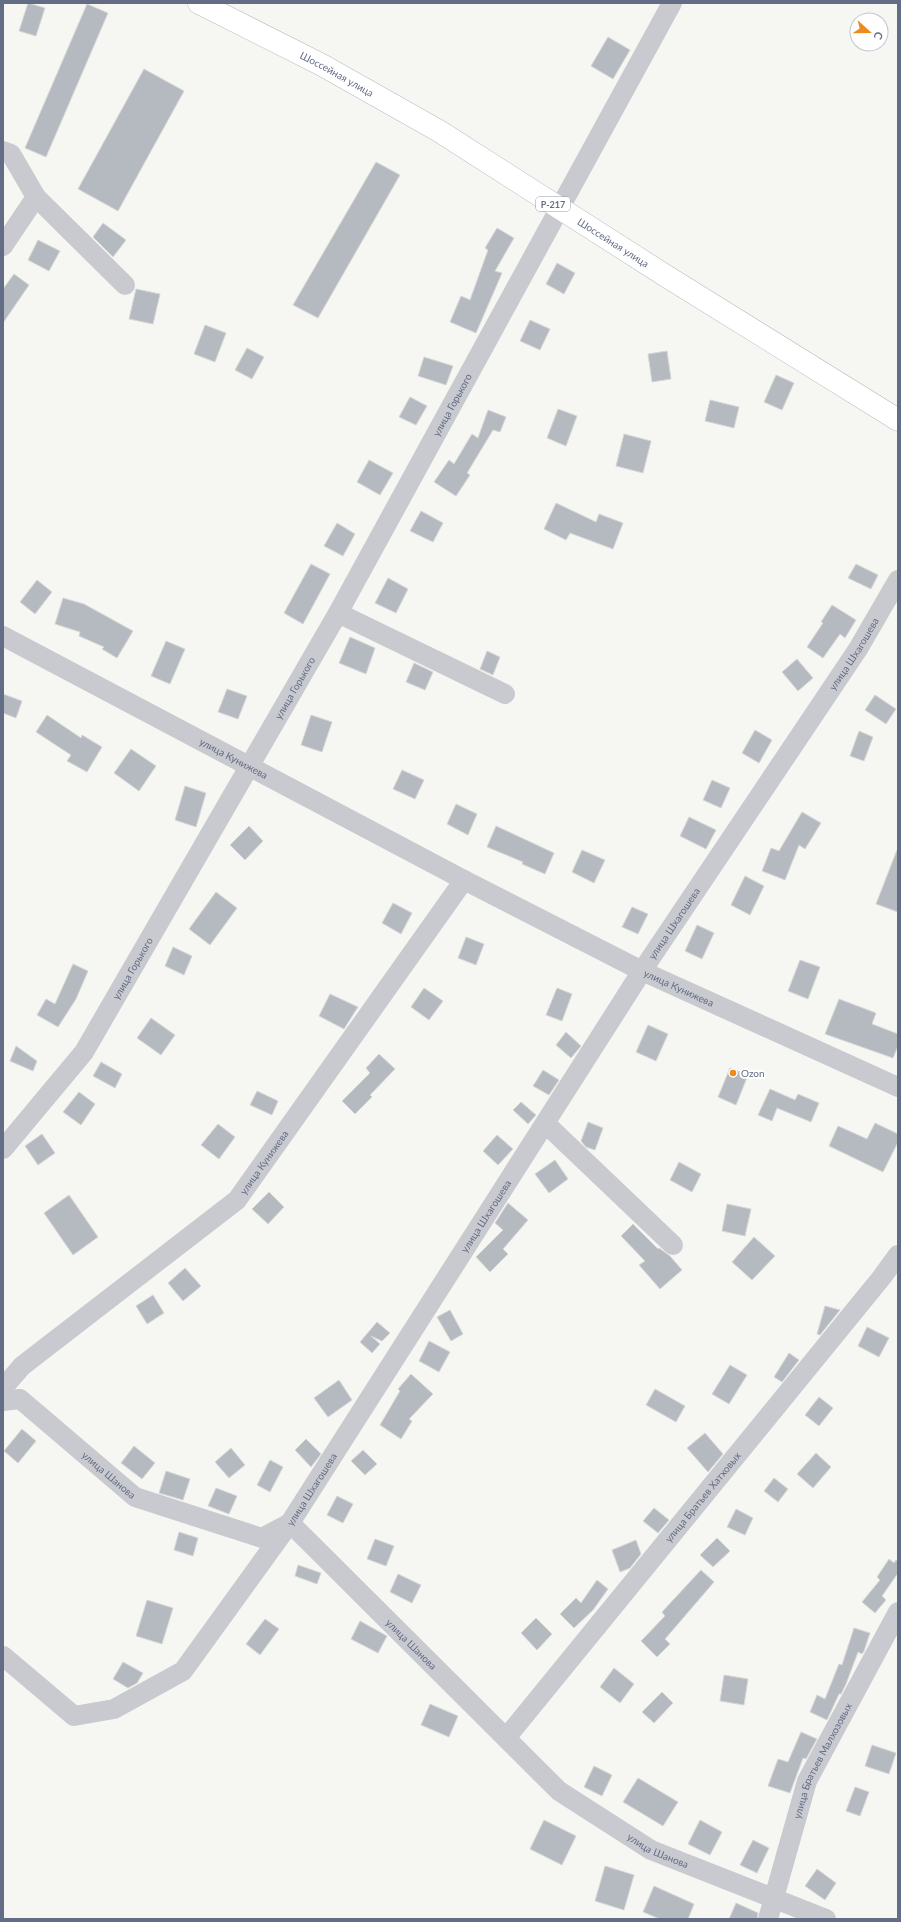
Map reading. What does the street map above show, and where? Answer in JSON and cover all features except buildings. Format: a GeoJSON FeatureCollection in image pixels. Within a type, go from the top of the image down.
{"type":"FeatureCollection","features":[{"type":"Feature","properties":{"kind":"highway","name":"Шоссейная улица"},"geometry":{"type":"LineString","coordinates":[[199,3],[322,65],[439,131],[666,276],[898,420]]}},
{"type":"Feature","properties":{"kind":"street","name":"улица Горького"},"geometry":{"type":"LineString","coordinates":[[3,1149],[84,1052],[338,613],[561,209],[672,3]]}},
{"type":"Feature","properties":{"kind":"street"},"geometry":{"type":"LineString","coordinates":[[3,151],[11,154],[36,197],[125,285]]}},
{"type":"Feature","properties":{"kind":"street"},"geometry":{"type":"LineString","coordinates":[[3,246],[36,197]]}},
{"type":"Feature","properties":{"kind":"street","name":"улица Шхагошева"},"geometry":{"type":"LineString","coordinates":[[3,1656],[74,1716],[114,1710],[183,1671],[290,1523],[642,972],[858,649],[898,580]]}},
{"type":"Feature","properties":{"kind":"street"},"geometry":{"type":"LineString","coordinates":[[338,613],[506,694]]}},
{"type":"Feature","properties":{"kind":"street","name":"улица Кунижева"},"geometry":{"type":"LineString","coordinates":[[3,636],[464,880],[642,972],[898,1087]]}},
{"type":"Feature","properties":{"kind":"street","name":"улица Кунижева"},"geometry":{"type":"LineString","coordinates":[[3,1388],[22,1366],[237,1200],[464,880]]}},
{"type":"Feature","properties":{"kind":"street"},"geometry":{"type":"LineString","coordinates":[[546,1124],[673,1245]]}},
{"type":"Feature","properties":{"kind":"street","name":"улица Братьев Хатховых"},"geometry":{"type":"LineString","coordinates":[[506,1738],[882,1277],[898,1255]]}},
{"type":"Feature","properties":{"kind":"street","name":"улица Шанова"},"geometry":{"type":"LineString","coordinates":[[3,1401],[20,1399],[135,1497],[262,1538],[290,1523],[559,1791],[651,1850],[826,1919]]}},
{"type":"Feature","properties":{"kind":"street","name":"улица Братьев Малхозовых"},"geometry":{"type":"LineString","coordinates":[[768,1919],[775,1899],[807,1781],[898,1612]]}},
{"type":"Feature","properties":{"kind":"place","name":"Ozon"},"geometry":{"type":"Point","coordinates":[733,1073]}}]}
